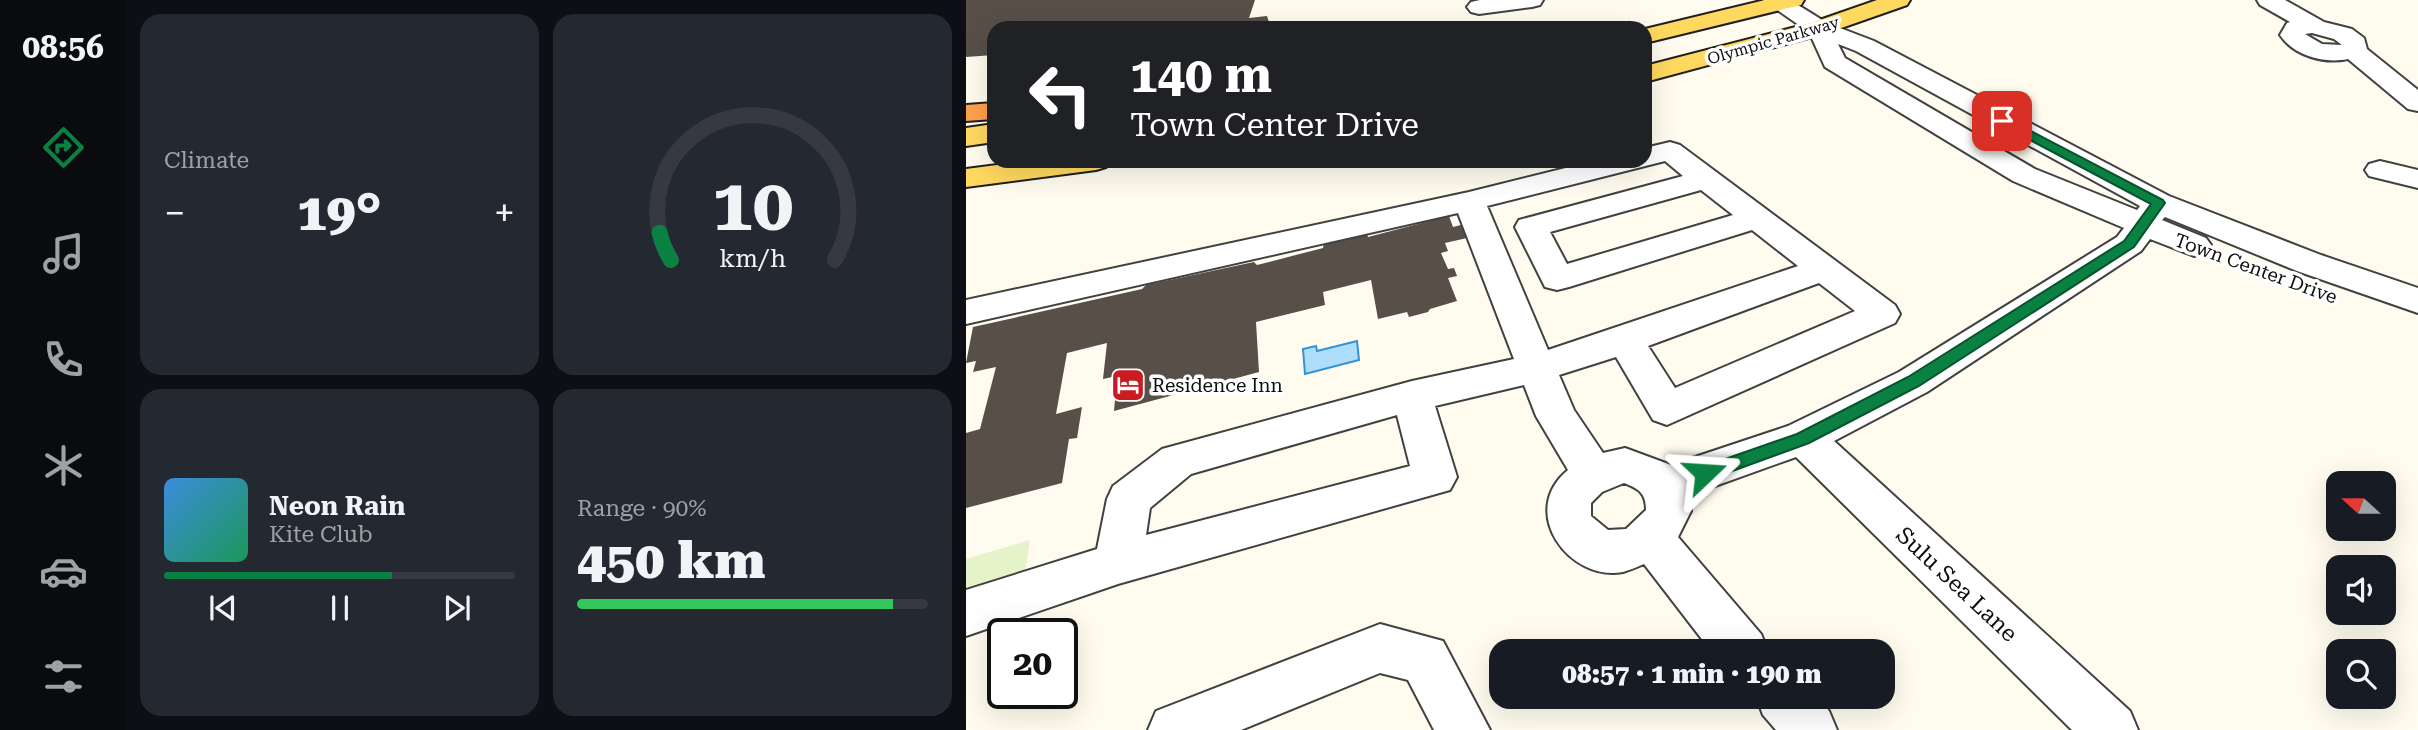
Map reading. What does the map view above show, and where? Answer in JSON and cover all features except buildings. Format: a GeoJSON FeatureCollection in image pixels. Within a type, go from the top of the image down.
{"type":"FeatureCollection","features":[{"type":"Feature","properties":{"kind":"highway"},"geometry":{"type":"LineString","coordinates":[[966,113],[987,112]]}},
{"type":"Feature","properties":{"kind":"main road","name":"Olympic Parkway"},"geometry":{"type":"LineString","coordinates":[[1652,72],[1819,28],[1899,0]]}},
{"type":"Feature","properties":{"kind":"main road","name":"Olympic Parkway"},"geometry":{"type":"LineString","coordinates":[[1652,34],[1782,1]]}},
{"type":"Feature","properties":{"kind":"main road"},"geometry":{"type":"LineString","coordinates":[[966,137],[987,135]]}},
{"type":"Feature","properties":{"kind":"main road"},"geometry":{"type":"LineString","coordinates":[[966,178],[1042,168]]}},
{"type":"Feature","properties":{"kind":"street"},"geometry":{"type":"LineString","coordinates":[[1479,7],[1532,0]]}},
{"type":"Feature","properties":{"kind":"street"},"geometry":{"type":"LineString","coordinates":[[2268,0],[2312,37],[2338,53],[2353,50],[2418,103]]}},
{"type":"Feature","properties":{"kind":"street"},"geometry":{"type":"LineString","coordinates":[[1782,1],[1819,28]]}},
{"type":"Feature","properties":{"kind":"street","name":"Town Center Drive"},"geometry":{"type":"LineString","coordinates":[[1819,28],[1834,62],[2024,175],[2309,263],[2418,301]]}},
{"type":"Feature","properties":{"kind":"street"},"geometry":{"type":"LineString","coordinates":[[2289,65],[2312,37]]}},
{"type":"Feature","properties":{"kind":"street"},"geometry":{"type":"LineString","coordinates":[[1625,341],[1667,409],[1882,314],[1670,151],[1652,156]]}},
{"type":"Feature","properties":{"kind":"street"},"geometry":{"type":"LineString","coordinates":[[966,312],[1469,201],[1603,168]]}},
{"type":"Feature","properties":{"kind":"street"},"geometry":{"type":"LineString","coordinates":[[2380,170],[2418,180]]}},
{"type":"Feature","properties":{"kind":"street"},"geometry":{"type":"LineString","coordinates":[[1484,239],[1706,178]]}},
{"type":"Feature","properties":{"kind":"street"},"geometry":{"type":"LineString","coordinates":[[1469,201],[1556,416],[1593,473]]}},
{"type":"Feature","properties":{"kind":"street"},"geometry":{"type":"LineString","coordinates":[[1664,486],[1803,438],[1925,374],[2129,244],[2150,214]]}},
{"type":"Feature","properties":{"kind":"street","name":"Town Center Drive"},"geometry":{"type":"LineString","coordinates":[[2150,214],[2418,326]]}},
{"type":"Feature","properties":{"kind":"street"},"geometry":{"type":"LineString","coordinates":[[1505,293],[1756,218]]}},
{"type":"Feature","properties":{"kind":"street"},"geometry":{"type":"LineString","coordinates":[[1531,228],[1557,279]]}},
{"type":"Feature","properties":{"kind":"street"},"geometry":{"type":"LineString","coordinates":[[1118,562],[1129,499],[1177,461],[1412,396],[1535,368],[1625,341],[1824,270]]}},
{"type":"Feature","properties":{"kind":"street"},"geometry":{"type":"LineString","coordinates":[[966,613],[1118,562],[1435,477],[1412,396]]}},
{"type":"Feature","properties":{"kind":"street","name":"Sulu Sea Lane"},"geometry":{"type":"LineString","coordinates":[[1803,438],[2111,730]]}},
{"type":"Feature","properties":{"kind":"street"},"geometry":{"type":"LineString","coordinates":[[1625,465],[1647,472],[1664,486],[1670,499],[1669,514],[1663,528],[1652,540],[1637,548],[1620,552],[1588,544],[1577,534],[1570,522],[1568,508],[1572,494],[1581,482],[1593,473],[1608,467],[1625,465]]}},
{"type":"Feature","properties":{"kind":"street"},"geometry":{"type":"LineString","coordinates":[[1652,540],[1733,639]]}},
{"type":"Feature","properties":{"kind":"street"},"geometry":{"type":"LineString","coordinates":[[1175,730],[1380,648],[1425,659],[1462,730]]}},
{"type":"Feature","properties":{"kind":"street"},"geometry":{"type":"LineString","coordinates":[[1793,709],[1810,730]]}},
{"type":"Feature","properties":{"kind":"green space"},"geometry":{"type":"Polygon","coordinates":[[[1030,540],[1025,573],[966,590],[966,559],[1030,540]]]}},
{"type":"Feature","properties":{"kind":"water"},"geometry":{"type":"Polygon","coordinates":[[[1357,341],[1359,360],[1305,374],[1303,349],[1316,346],[1317,351],[1357,341]]]}},
{"type":"Feature","properties":{"kind":"place","name":"Residence Inn"},"geometry":{"type":"Point","coordinates":[1128,385]}},
{"type":"Feature","properties":{"kind":"route"},"geometry":{"type":"LineString","coordinates":[[1705,473],[1803,438],[1913,382],[2129,244],[2158,203],[2002,121]]}}]}
